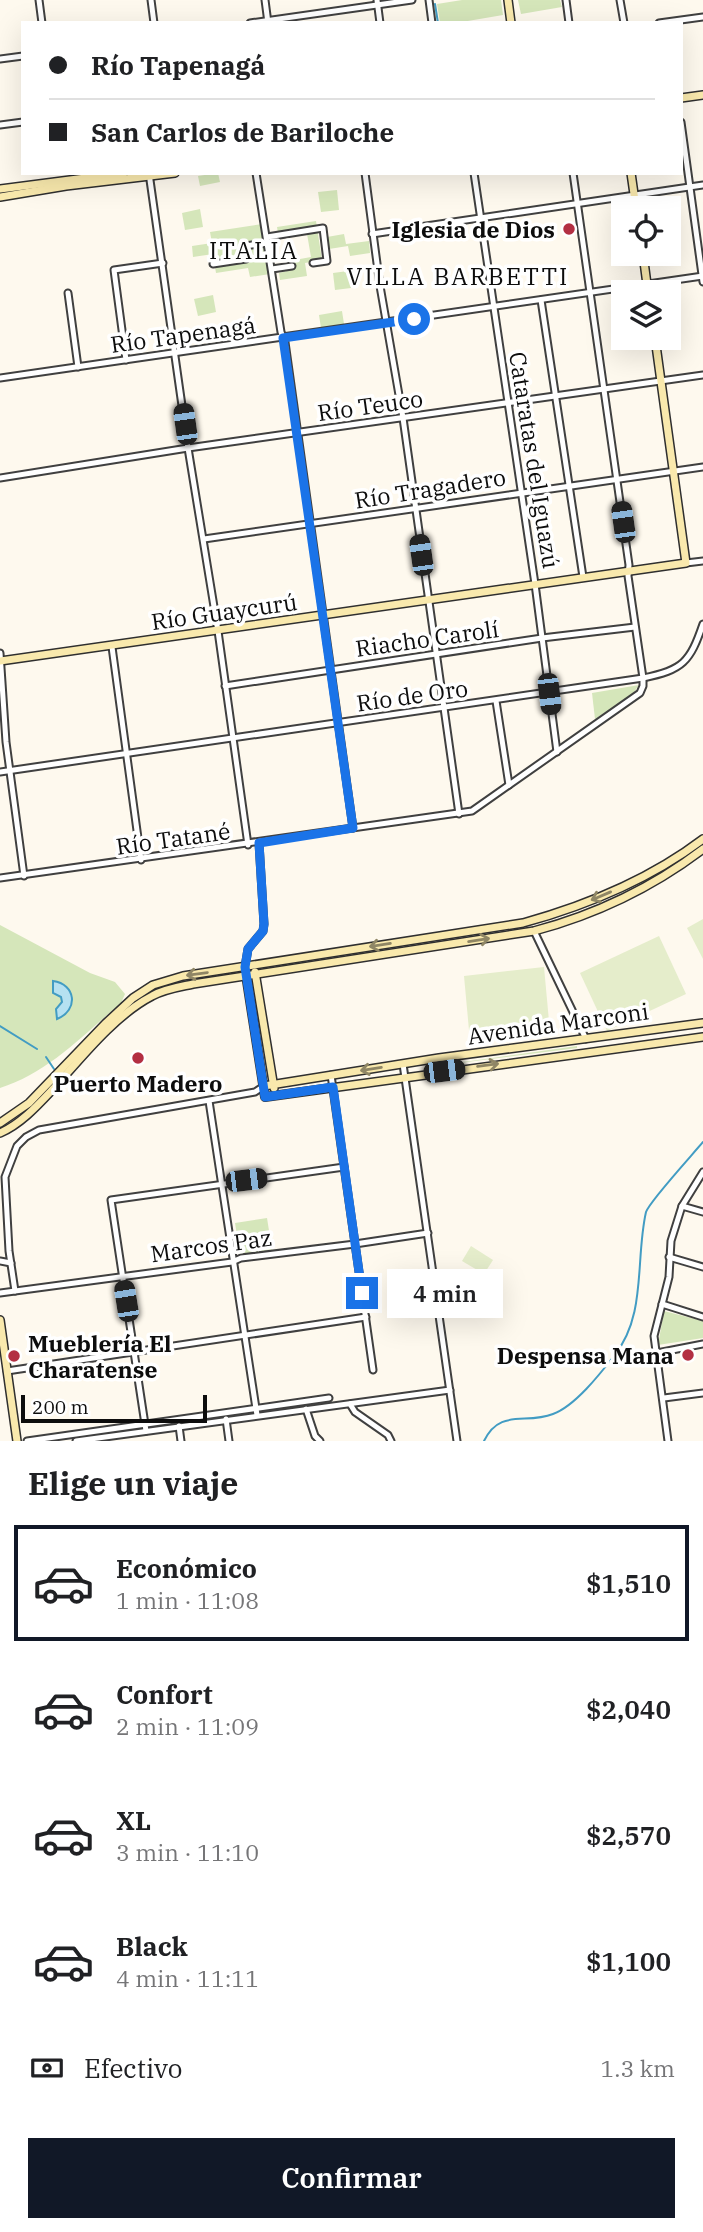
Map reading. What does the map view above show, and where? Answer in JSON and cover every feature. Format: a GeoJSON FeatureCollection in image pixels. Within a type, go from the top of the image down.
{"type":"FeatureCollection","features":[{"type":"Feature","properties":{"kind":"main road"},"geometry":{"type":"LineString","coordinates":[[508,0],[511,21]]}},
{"type":"Feature","properties":{"kind":"main road"},"geometry":{"type":"LineString","coordinates":[[683,98],[703,95]]}},
{"type":"Feature","properties":{"kind":"main road"},"geometry":{"type":"LineString","coordinates":[[0,188],[107,175]]}},
{"type":"Feature","properties":{"kind":"main road"},"geometry":{"type":"LineString","coordinates":[[0,197],[65,180],[149,175]]}},
{"type":"Feature","properties":{"kind":"main road"},"geometry":{"type":"LineString","coordinates":[[631,175],[634,194]]}},
{"type":"Feature","properties":{"kind":"main road"},"geometry":{"type":"LineString","coordinates":[[657,350],[686,563]]}},
{"type":"Feature","properties":{"kind":"main road","name":"Río Guaycurú"},"geometry":{"type":"LineString","coordinates":[[0,661],[686,563]]}},
{"type":"Feature","properties":{"kind":"main road"},"geometry":{"type":"LineString","coordinates":[[0,1123],[29,1103],[106,1023],[144,990],[183,976],[523,923],[568,910],[628,885],[660,868],[703,839]]}},
{"type":"Feature","properties":{"kind":"main road"},"geometry":{"type":"LineString","coordinates":[[0,1133],[10,1129],[27,1115],[110,1029],[140,1003],[167,989],[534,931],[567,922],[632,893],[703,849]]}},
{"type":"Feature","properties":{"kind":"main road"},"geometry":{"type":"LineString","coordinates":[[254,965],[275,1096]]}},
{"type":"Feature","properties":{"kind":"main road"},"geometry":{"type":"LineString","coordinates":[[245,967],[265,1097]]}},
{"type":"Feature","properties":{"kind":"main road","name":"Avenida Marconi"},"geometry":{"type":"LineString","coordinates":[[264,1086],[703,1023]]}},
{"type":"Feature","properties":{"kind":"main road","name":"Avenida Marconi"},"geometry":{"type":"LineString","coordinates":[[265,1097],[703,1037]]}},
{"type":"Feature","properties":{"kind":"main road"},"geometry":{"type":"LineString","coordinates":[[586,1039],[588,1052]]}},
{"type":"Feature","properties":{"kind":"main road"},"geometry":{"type":"LineString","coordinates":[[0,1320],[17,1441]]}},
{"type":"Feature","properties":{"kind":"main road"},"geometry":{"type":"LineString","coordinates":[[0,1393],[10,1392]]}},
{"type":"Feature","properties":{"kind":"street"},"geometry":{"type":"LineString","coordinates":[[39,0],[42,21]]}},
{"type":"Feature","properties":{"kind":"street"},"geometry":{"type":"LineString","coordinates":[[151,0],[154,21]]}},
{"type":"Feature","properties":{"kind":"street"},"geometry":{"type":"LineString","coordinates":[[265,0],[268,21]]}},
{"type":"Feature","properties":{"kind":"street"},"geometry":{"type":"LineString","coordinates":[[273,21],[377,2],[412,0]]}},
{"type":"Feature","properties":{"kind":"street"},"geometry":{"type":"LineString","coordinates":[[429,0],[432,21]]}},
{"type":"Feature","properties":{"kind":"street"},"geometry":{"type":"LineString","coordinates":[[566,0],[569,21]]}},
{"type":"Feature","properties":{"kind":"street"},"geometry":{"type":"LineString","coordinates":[[621,0],[624,21]]}},
{"type":"Feature","properties":{"kind":"street"},"geometry":{"type":"LineString","coordinates":[[377,2],[380,21]]}},
{"type":"Feature","properties":{"kind":"street"},"geometry":{"type":"LineString","coordinates":[[674,21],[703,17]]}},
{"type":"Feature","properties":{"kind":"street"},"geometry":{"type":"LineString","coordinates":[[0,59],[21,56]]}},
{"type":"Feature","properties":{"kind":"street"},"geometry":{"type":"LineString","coordinates":[[0,125],[21,122]]}},
{"type":"Feature","properties":{"kind":"street"},"geometry":{"type":"LineString","coordinates":[[683,135],[703,278]]}},
{"type":"Feature","properties":{"kind":"street"},"geometry":{"type":"LineString","coordinates":[[149,175],[248,845]]}},
{"type":"Feature","properties":{"kind":"street"},"geometry":{"type":"LineString","coordinates":[[257,175],[353,828]]}},
{"type":"Feature","properties":{"kind":"street"},"geometry":{"type":"LineString","coordinates":[[365,175],[459,814]]}},
{"type":"Feature","properties":{"kind":"street","name":"Cataratas del Iguazú"},"geometry":{"type":"LineString","coordinates":[[474,175],[557,752]]}},
{"type":"Feature","properties":{"kind":"street"},"geometry":{"type":"LineString","coordinates":[[573,175],[605,388],[643,678]]}},
{"type":"Feature","properties":{"kind":"street"},"geometry":{"type":"LineString","coordinates":[[372,234],[703,185]]}},
{"type":"Feature","properties":{"kind":"street"},"geometry":{"type":"LineString","coordinates":[[213,264],[246,259],[244,246],[323,228],[327,261],[313,263]]}},
{"type":"Feature","properties":{"kind":"street"},"geometry":{"type":"LineString","coordinates":[[126,360],[114,270],[163,263]]}},
{"type":"Feature","properties":{"kind":"street"},"geometry":{"type":"LineString","coordinates":[[272,269],[292,267]]}},
{"type":"Feature","properties":{"kind":"street","name":"Río Tapenagá"},"geometry":{"type":"LineString","coordinates":[[681,282],[703,278]]}},
{"type":"Feature","properties":{"kind":"street","name":"Río Tapenagá"},"geometry":{"type":"LineString","coordinates":[[0,378],[611,291]]}},
{"type":"Feature","properties":{"kind":"street"},"geometry":{"type":"LineString","coordinates":[[68,293],[78,367]]}},
{"type":"Feature","properties":{"kind":"street"},"geometry":{"type":"LineString","coordinates":[[541,300],[583,577]]}},
{"type":"Feature","properties":{"kind":"street","name":"Río Teuco"},"geometry":{"type":"LineString","coordinates":[[0,478],[188,448],[703,375]]}},
{"type":"Feature","properties":{"kind":"street","name":"Río Tragadero"},"geometry":{"type":"LineString","coordinates":[[204,539],[703,467]]}},
{"type":"Feature","properties":{"kind":"street","name":"Río Guaycurú"},"geometry":{"type":"LineString","coordinates":[[686,563],[703,561]]}},
{"type":"Feature","properties":{"kind":"street","name":"Río de Oro"},"geometry":{"type":"LineString","coordinates":[[0,772],[549,694],[668,673],[684,662],[694,650],[703,624]]}},
{"type":"Feature","properties":{"kind":"street","name":"Riacho Carolí"},"geometry":{"type":"LineString","coordinates":[[225,685],[635,627]]}},
{"type":"Feature","properties":{"kind":"street"},"geometry":{"type":"LineString","coordinates":[[112,647],[141,860]]}},
{"type":"Feature","properties":{"kind":"street"},"geometry":{"type":"LineString","coordinates":[[0,653],[10,771],[24,876]]}},
{"type":"Feature","properties":{"kind":"street","name":"Río Tatané"},"geometry":{"type":"LineString","coordinates":[[0,878],[248,845],[472,811],[640,693],[643,678]]}},
{"type":"Feature","properties":{"kind":"street"},"geometry":{"type":"LineString","coordinates":[[496,701],[509,785]]}},
{"type":"Feature","properties":{"kind":"street"},"geometry":{"type":"LineString","coordinates":[[245,967],[248,949],[263,931],[264,924],[259,843]]}},
{"type":"Feature","properties":{"kind":"street"},"geometry":{"type":"LineString","coordinates":[[534,931],[586,1039]]}},
{"type":"Feature","properties":{"kind":"street"},"geometry":{"type":"LineString","coordinates":[[404,1064],[457,1441]]}},
{"type":"Feature","properties":{"kind":"street"},"geometry":{"type":"LineString","coordinates":[[331,1075],[373,1370]]}},
{"type":"Feature","properties":{"kind":"street","name":"Avenida Marconi"},"geometry":{"type":"LineString","coordinates":[[11,1263],[5,1177],[17,1146],[26,1137],[39,1130],[209,1101],[255,1092],[264,1086]]}},
{"type":"Feature","properties":{"kind":"street"},"geometry":{"type":"LineString","coordinates":[[255,1092],[265,1097]]}},
{"type":"Feature","properties":{"kind":"street"},"geometry":{"type":"LineString","coordinates":[[209,1101],[257,1412]]}},
{"type":"Feature","properties":{"kind":"street"},"geometry":{"type":"LineString","coordinates":[[146,1428],[111,1200],[344,1167]]}},
{"type":"Feature","properties":{"kind":"street"},"geometry":{"type":"LineString","coordinates":[[667,1441],[664,1398],[654,1336],[670,1270],[671,1241],[682,1206],[703,1172]]}},
{"type":"Feature","properties":{"kind":"street"},"geometry":{"type":"LineString","coordinates":[[682,1206],[703,1212]]}},
{"type":"Feature","properties":{"kind":"street","name":"Marcos Paz"},"geometry":{"type":"LineString","coordinates":[[0,1293],[428,1233]]}},
{"type":"Feature","properties":{"kind":"street"},"geometry":{"type":"LineString","coordinates":[[669,1257],[703,1267]]}},
{"type":"Feature","properties":{"kind":"street"},"geometry":{"type":"LineString","coordinates":[[0,1261],[11,1263],[15,1291]]}},
{"type":"Feature","properties":{"kind":"street"},"geometry":{"type":"LineString","coordinates":[[662,1304],[703,1317]]}},
{"type":"Feature","properties":{"kind":"street"},"geometry":{"type":"LineString","coordinates":[[7,1371],[366,1317]]}},
{"type":"Feature","properties":{"kind":"street"},"geometry":{"type":"LineString","coordinates":[[657,1353],[703,1344]]}},
{"type":"Feature","properties":{"kind":"street"},"geometry":{"type":"LineString","coordinates":[[27,1441],[450,1390]]}},
{"type":"Feature","properties":{"kind":"street"},"geometry":{"type":"LineString","coordinates":[[664,1398],[703,1393]]}},
{"type":"Feature","properties":{"kind":"street"},"geometry":{"type":"LineString","coordinates":[[76,1441],[133,1433],[146,1428],[226,1419],[329,1398]]}},
{"type":"Feature","properties":{"kind":"street"},"geometry":{"type":"LineString","coordinates":[[350,1404],[355,1412],[388,1435],[391,1441]]}},
{"type":"Feature","properties":{"kind":"street"},"geometry":{"type":"LineString","coordinates":[[306,1409],[315,1436],[320,1441]]}},
{"type":"Feature","properties":{"kind":"street"},"geometry":{"type":"LineString","coordinates":[[226,1419],[229,1441]]}},
{"type":"Feature","properties":{"kind":"street"},"geometry":{"type":"LineString","coordinates":[[179,1426],[181,1441]]}},
{"type":"Feature","properties":{"kind":"street"},"geometry":{"type":"LineString","coordinates":[[133,1433],[134,1441]]}},
{"type":"Feature","properties":{"kind":"green space"},"geometry":{"type":"Polygon","coordinates":[[[462,0],[501,0],[503,15],[468,21],[440,21],[437,4],[462,0]]]}},
{"type":"Feature","properties":{"kind":"green space"},"geometry":{"type":"Polygon","coordinates":[[[518,0],[560,0],[562,7],[521,14],[518,0]]]}},
{"type":"Feature","properties":{"kind":"green space"},"geometry":{"type":"Polygon","coordinates":[[[218,175],[220,182],[200,186],[198,176],[218,175]]]}},
{"type":"Feature","properties":{"kind":"green space"},"geometry":{"type":"Polygon","coordinates":[[[337,190],[339,210],[321,212],[318,192],[337,190]]]}},
{"type":"Feature","properties":{"kind":"green space"},"geometry":{"type":"Polygon","coordinates":[[[200,209],[203,227],[185,230],[182,213],[200,209]]]}},
{"type":"Feature","properties":{"kind":"green space"},"geometry":{"type":"Polygon","coordinates":[[[316,221],[322,260],[305,263],[307,276],[280,280],[279,273],[291,270],[289,261],[311,257],[306,228],[278,233],[277,227],[316,221]]]}},
{"type":"Feature","properties":{"kind":"green space"},"geometry":{"type":"Polygon","coordinates":[[[262,224],[270,274],[250,277],[248,268],[216,273],[213,254],[193,257],[192,246],[212,243],[210,232],[262,224]]]}},
{"type":"Feature","properties":{"kind":"green space"},"geometry":{"type":"Polygon","coordinates":[[[344,234],[346,244],[369,241],[370,253],[350,256],[348,246],[329,249],[327,237],[344,234]]]}},
{"type":"Feature","properties":{"kind":"green space"},"geometry":{"type":"Polygon","coordinates":[[[348,271],[351,288],[335,290],[333,273],[348,271]]]}},
{"type":"Feature","properties":{"kind":"green space"},"geometry":{"type":"Polygon","coordinates":[[[213,295],[216,312],[198,316],[194,299],[213,295]]]}},
{"type":"Feature","properties":{"kind":"green space"},"geometry":{"type":"Polygon","coordinates":[[[342,311],[344,324],[321,328],[319,315],[342,311]]]}},
{"type":"Feature","properties":{"kind":"green space"},"geometry":{"type":"Polygon","coordinates":[[[242,324],[244,337],[224,340],[222,327],[242,324]]]}},
{"type":"Feature","properties":{"kind":"green space"},"geometry":{"type":"Polygon","coordinates":[[[639,685],[632,695],[595,719],[592,693],[639,685]]]}},
{"type":"Feature","properties":{"kind":"green space"},"geometry":{"type":"Polygon","coordinates":[[[703,919],[703,959],[687,928],[703,919]]]}},
{"type":"Feature","properties":{"kind":"green space"},"geometry":{"type":"Polygon","coordinates":[[[0,925],[90,973],[115,982],[125,994],[121,1003],[64,1052],[34,1073],[0,1088],[0,925]]]}},
{"type":"Feature","properties":{"kind":"green space"},"geometry":{"type":"Polygon","coordinates":[[[659,936],[686,994],[607,1031],[580,973],[659,936]]]}},
{"type":"Feature","properties":{"kind":"green space"},"geometry":{"type":"Polygon","coordinates":[[[544,967],[550,1032],[470,1041],[464,976],[544,967]]]}},
{"type":"Feature","properties":{"kind":"green space"},"geometry":{"type":"Polygon","coordinates":[[[577,1046],[577,1048],[413,1069],[577,1046]]]}},
{"type":"Feature","properties":{"kind":"green space"},"geometry":{"type":"Polygon","coordinates":[[[267,1218],[272,1250],[240,1255],[235,1223],[267,1218]]]}},
{"type":"Feature","properties":{"kind":"green space"},"geometry":{"type":"Polygon","coordinates":[[[471,1246],[493,1260],[484,1274],[462,1261],[471,1246]]]}},
{"type":"Feature","properties":{"kind":"green space"},"geometry":{"type":"Polygon","coordinates":[[[664,1311],[703,1321],[703,1338],[658,1345],[664,1311]]]}},
{"type":"Feature","properties":{"kind":"water"},"geometry":{"type":"Polygon","coordinates":[[[53,981],[66,987],[72,998],[69,1010],[57,1019],[56,1009],[62,1002],[61,997],[53,993],[53,981]]]}},
{"type":"Feature","properties":{"kind":"waterway"},"geometry":{"type":"LineString","coordinates":[[435,4],[438,21]]}},
{"type":"Feature","properties":{"kind":"waterway"},"geometry":{"type":"LineString","coordinates":[[0,1026],[37,1049]]}},
{"type":"Feature","properties":{"kind":"waterway"},"geometry":{"type":"LineString","coordinates":[[46,1057],[54,1069]]}},
{"type":"Feature","properties":{"kind":"waterway"},"geometry":{"type":"LineString","coordinates":[[484,1441],[490,1431],[505,1421],[543,1417],[561,1410],[586,1389],[614,1356],[624,1340],[636,1305],[646,1212],[703,1142]]}},
{"type":"Feature","properties":{"kind":"place","name":"Iglesia de Dios"},"geometry":{"type":"Point","coordinates":[569,229]}},
{"type":"Feature","properties":{"kind":"place","name":"Puerto Madero"},"geometry":{"type":"Point","coordinates":[138,1058]}},
{"type":"Feature","properties":{"kind":"place","name":"Despensa Mana"},"geometry":{"type":"Point","coordinates":[688,1355]}},
{"type":"Feature","properties":{"kind":"place","name":"Mueblería El Charatense"},"geometry":{"type":"Point","coordinates":[14,1356]}},
{"type":"Feature","properties":{"kind":"district","name":"ITALIA"},"geometry":{"type":"Point","coordinates":[254,250]}},
{"type":"Feature","properties":{"kind":"district","name":"VILLA BARBETTI"},"geometry":{"type":"Point","coordinates":[458,276]}},
{"type":"Feature","properties":{"kind":"route"},"geometry":{"type":"LineString","coordinates":[[362,1293],[333,1087],[265,1097],[245,967],[248,949],[263,931],[264,924],[259,843],[353,828],[283,338],[414,319]]}}]}
